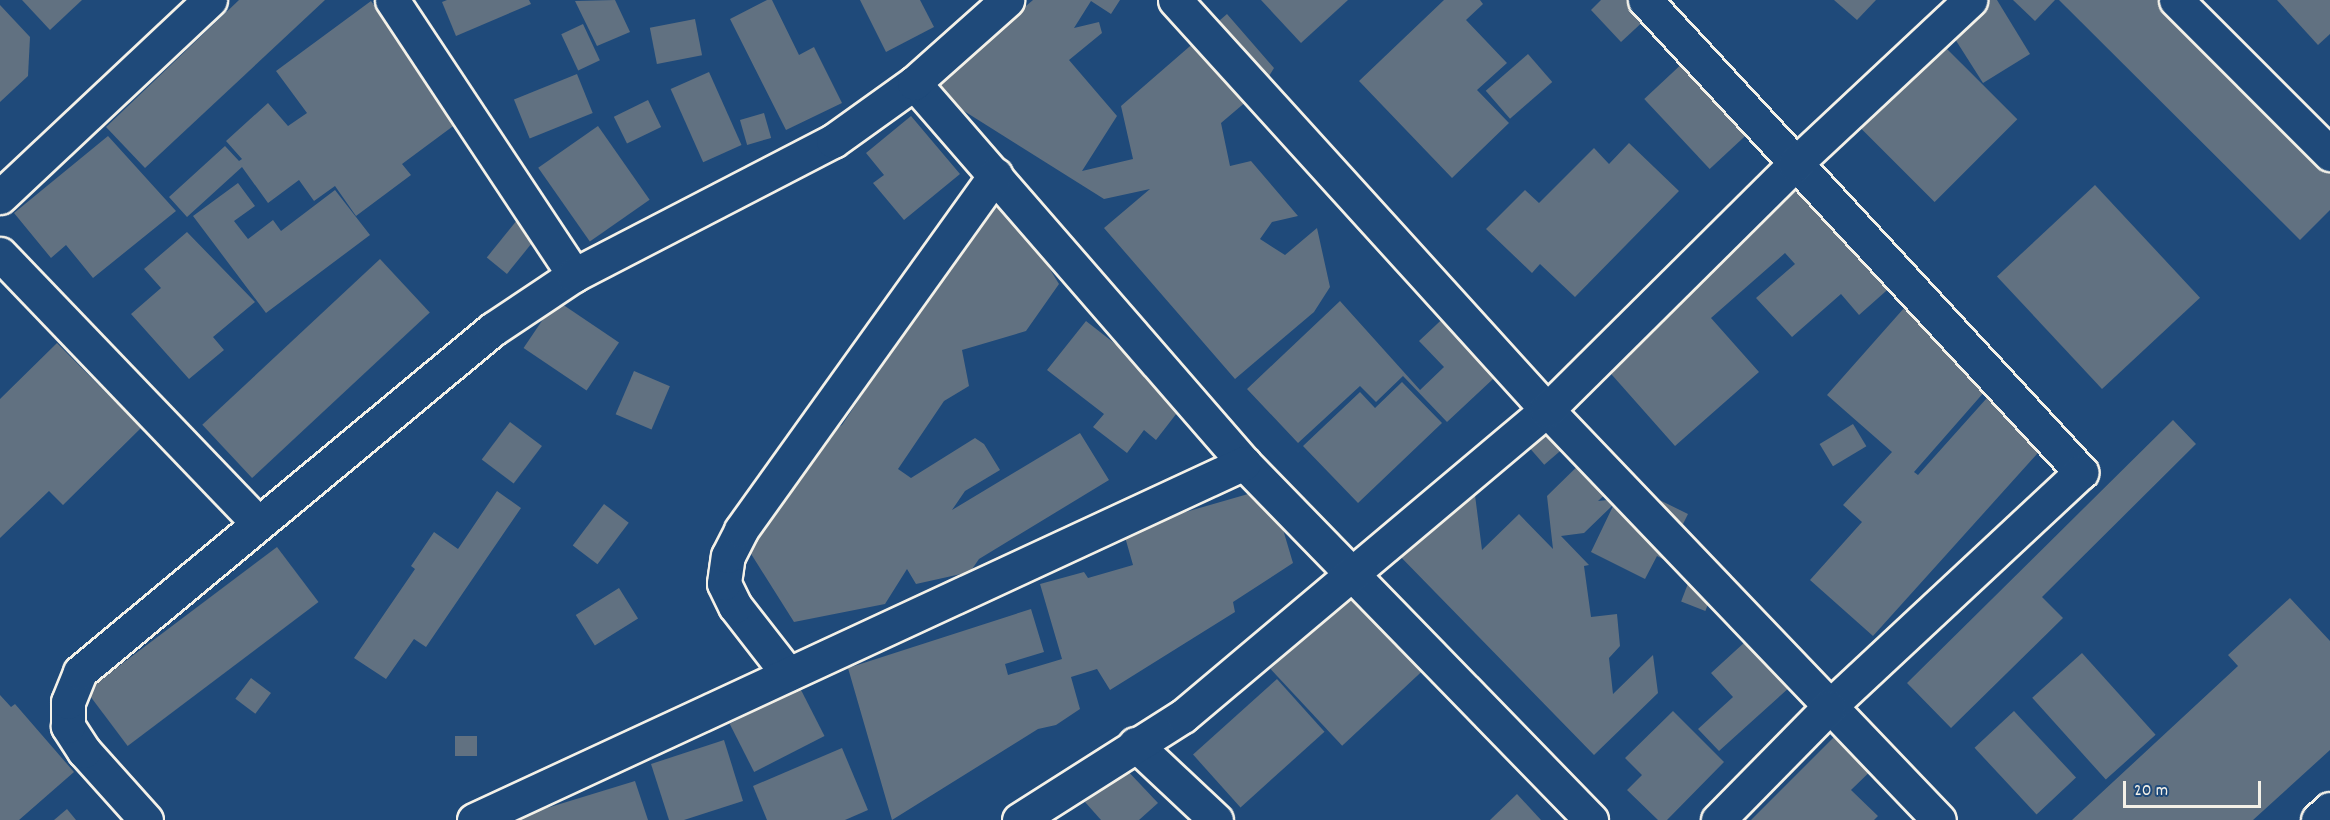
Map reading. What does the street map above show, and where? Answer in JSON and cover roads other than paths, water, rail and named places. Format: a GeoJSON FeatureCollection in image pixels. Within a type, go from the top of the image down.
{"type":"FeatureCollection","features":[{"type":"Feature","properties":{"kind":"street"},"geometry":{"type":"LineString","coordinates":[[0,197],[210,0]]}},
{"type":"Feature","properties":{"kind":"street"},"geometry":{"type":"LineString","coordinates":[[392,0],[574,275]]}},
{"type":"Feature","properties":{"kind":"street"},"geometry":{"type":"LineString","coordinates":[[146,820],[84,752],[68,726],[68,702],[80,672],[493,329],[574,275],[833,141],[915,83],[1007,0]]}},
{"type":"Feature","properties":{"kind":"street"},"geometry":{"type":"LineString","coordinates":[[1175,0],[1547,410],[1828,708],[1938,820]]}},
{"type":"Feature","properties":{"kind":"street"},"geometry":{"type":"LineString","coordinates":[[1645,0],[2081,472],[1828,708],[1718,820]]}},
{"type":"Feature","properties":{"kind":"street"},"geometry":{"type":"LineString","coordinates":[[1019,820],[1135,744],[1183,716],[1547,410],[1795,164],[1970,0]]}},
{"type":"Feature","properties":{"kind":"street"},"geometry":{"type":"LineString","coordinates":[[2176,0],[2330,154]]}},
{"type":"Feature","properties":{"kind":"street"},"geometry":{"type":"LineString","coordinates":[[915,83],[1244,463],[1353,572],[1591,820]]}},
{"type":"Feature","properties":{"kind":"street"},"geometry":{"type":"LineString","coordinates":[[788,674],[735,606],[724,583],[728,556],[741,530],[995,175]]}},
{"type":"Feature","properties":{"kind":"street"},"geometry":{"type":"LineString","coordinates":[[0,254],[258,523]]}},
{"type":"Feature","properties":{"kind":"street"},"geometry":{"type":"LineString","coordinates":[[474,820],[1244,463]]}},
{"type":"Feature","properties":{"kind":"street"},"geometry":{"type":"LineString","coordinates":[[1135,744],[1216,820]]}},
{"type":"Feature","properties":{"kind":"street"},"geometry":{"type":"LineString","coordinates":[[2318,820],[2330,809]]}}]}
